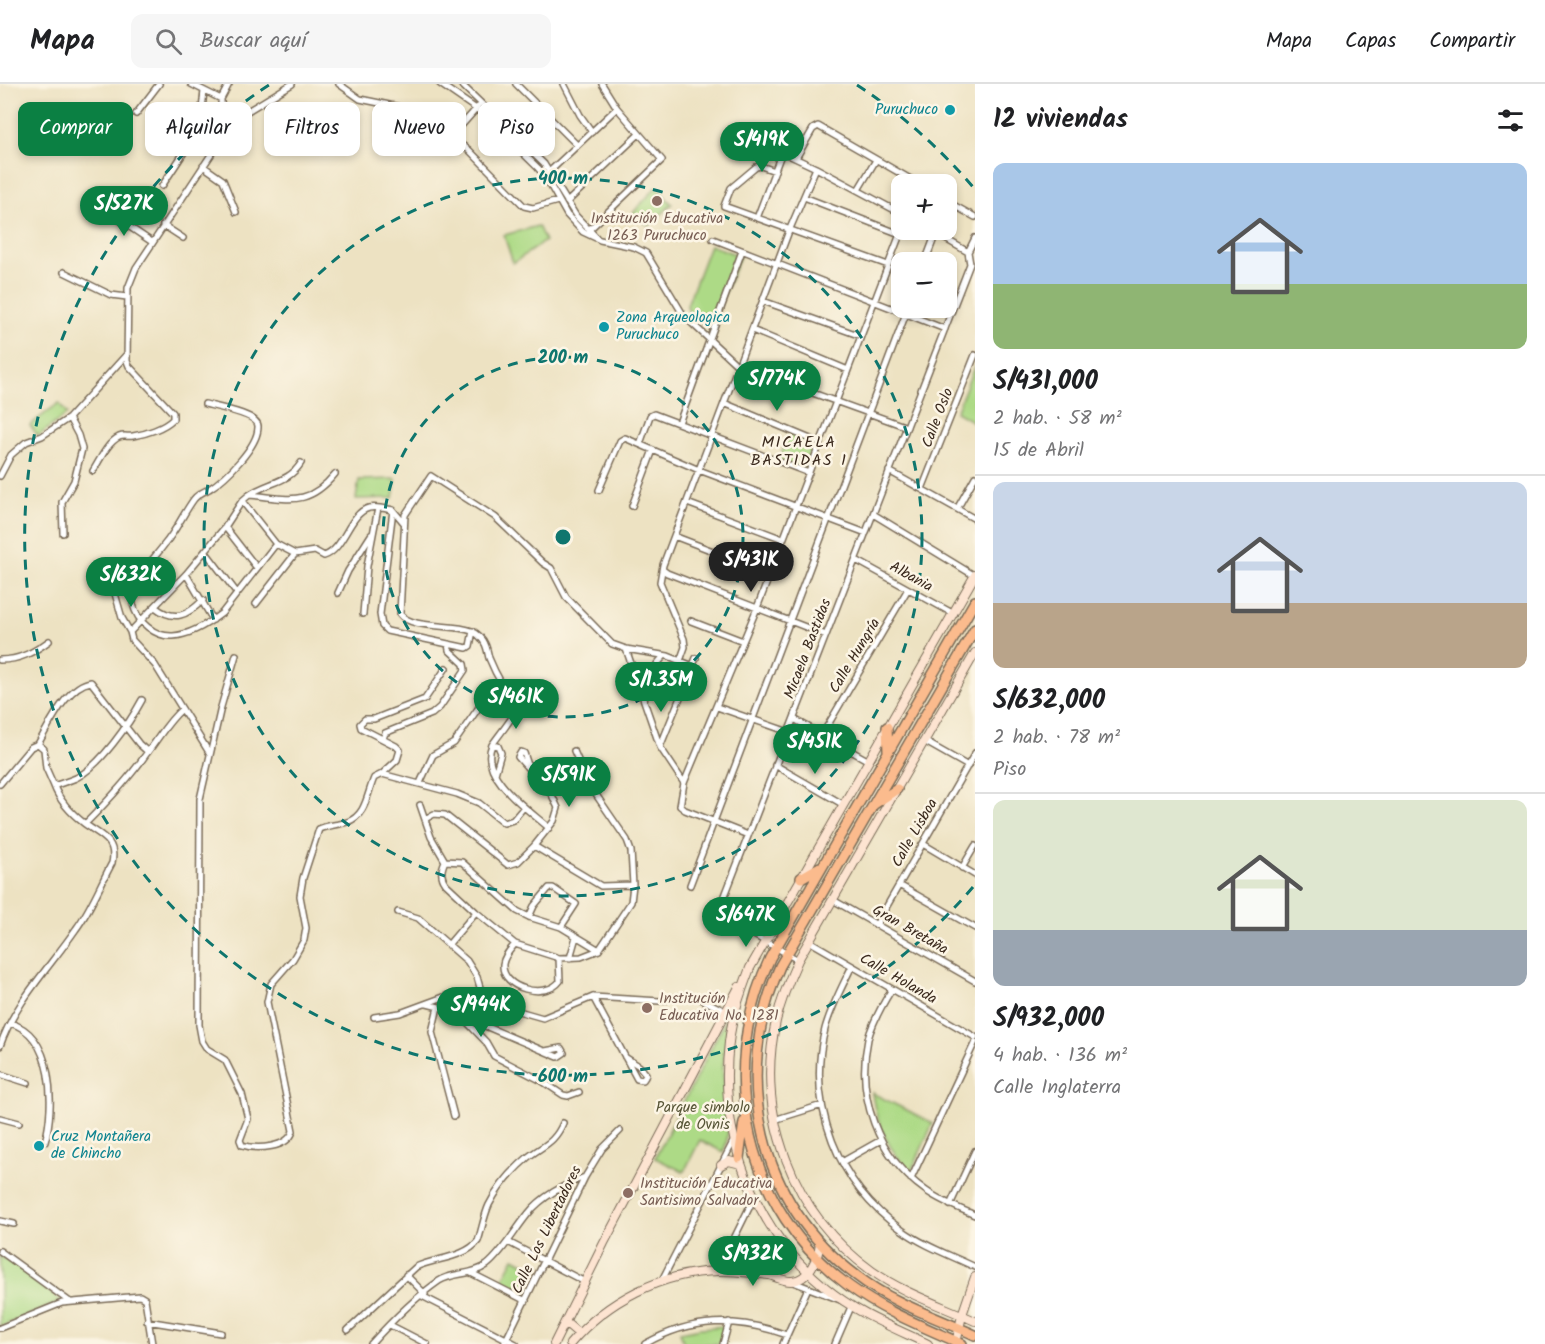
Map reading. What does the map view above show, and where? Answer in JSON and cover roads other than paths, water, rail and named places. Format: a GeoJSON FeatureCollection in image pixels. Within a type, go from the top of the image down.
{"type":"FeatureCollection","features":[{"type":"Feature","properties":{"kind":"main road"},"geometry":{"type":"LineString","coordinates":[[959,1343],[871,1301],[847,1285],[816,1258],[792,1229],[770,1192],[753,1149],[746,1113],[742,1070],[747,1026],[757,989],[776,947],[975,601]]}},
{"type":"Feature","properties":{"kind":"main road"},"geometry":{"type":"LineString","coordinates":[[975,629],[786,954],[767,1001],[759,1037],[756,1073],[758,1110],[767,1152],[778,1179],[798,1216],[820,1244],[878,1291],[975,1335]]}},
{"type":"Feature","properties":{"kind":"main road"},"geometry":{"type":"LineString","coordinates":[[887,727],[887,753]]}},
{"type":"Feature","properties":{"kind":"main road"},"geometry":{"type":"LineString","coordinates":[[871,806],[897,789]]}},
{"type":"Feature","properties":{"kind":"main road"},"geometry":{"type":"LineString","coordinates":[[801,878],[824,864]]}},
{"type":"Feature","properties":{"kind":"main road"},"geometry":{"type":"LineString","coordinates":[[740,1161],[746,1113]]}},
{"type":"Feature","properties":{"kind":"street"},"geometry":{"type":"LineString","coordinates":[[136,114],[159,84]]}},
{"type":"Feature","properties":{"kind":"street"},"geometry":{"type":"LineString","coordinates":[[190,84],[221,99]]}},
{"type":"Feature","properties":{"kind":"street"},"geometry":{"type":"LineString","coordinates":[[221,102],[229,84]]}},
{"type":"Feature","properties":{"kind":"street"},"geometry":{"type":"LineString","coordinates":[[252,108],[292,84]]}},
{"type":"Feature","properties":{"kind":"street"},"geometry":{"type":"LineString","coordinates":[[339,84],[360,99],[373,102]]}},
{"type":"Feature","properties":{"kind":"street"},"geometry":{"type":"LineString","coordinates":[[440,84],[476,109],[548,174],[558,201],[576,226],[600,240],[641,249],[646,253],[684,316],[738,366],[907,427]]}},
{"type":"Feature","properties":{"kind":"street"},"geometry":{"type":"LineString","coordinates":[[461,84],[480,102]]}},
{"type":"Feature","properties":{"kind":"street"},"geometry":{"type":"LineString","coordinates":[[516,84],[577,146]]}},
{"type":"Feature","properties":{"kind":"street"},"geometry":{"type":"LineString","coordinates":[[564,84],[592,132]]}},
{"type":"Feature","properties":{"kind":"street"},"geometry":{"type":"LineString","coordinates":[[589,230],[662,160],[638,135],[602,84]]}},
{"type":"Feature","properties":{"kind":"street"},"geometry":{"type":"LineString","coordinates":[[162,186],[200,128],[204,91]]}},
{"type":"Feature","properties":{"kind":"street"},"geometry":{"type":"LineString","coordinates":[[466,121],[478,107]]}},
{"type":"Feature","properties":{"kind":"street"},"geometry":{"type":"LineString","coordinates":[[548,174],[617,108]]}},
{"type":"Feature","properties":{"kind":"street"},"geometry":{"type":"LineString","coordinates":[[796,158],[813,129],[818,126],[900,174]]}},
{"type":"Feature","properties":{"kind":"street"},"geometry":{"type":"LineString","coordinates":[[567,202],[638,135]]}},
{"type":"Feature","properties":{"kind":"street"},"geometry":{"type":"LineString","coordinates":[[466,148],[524,206],[539,207],[558,201]]}},
{"type":"Feature","properties":{"kind":"street"},"geometry":{"type":"LineString","coordinates":[[757,218],[782,154],[785,153],[891,208]]}},
{"type":"Feature","properties":{"kind":"street"},"geometry":{"type":"LineString","coordinates":[[93,471],[117,438],[122,435],[130,437],[142,434],[168,424],[173,419],[172,413],[129,366],[127,297],[132,274],[210,156]]}},
{"type":"Feature","properties":{"kind":"street"},"geometry":{"type":"LineString","coordinates":[[531,156],[548,174],[576,216],[600,240]]}},
{"type":"Feature","properties":{"kind":"street"},"geometry":{"type":"LineString","coordinates":[[858,190],[876,160]]}},
{"type":"Feature","properties":{"kind":"street"},"geometry":{"type":"LineString","coordinates":[[203,166],[223,180],[236,212]]}},
{"type":"Feature","properties":{"kind":"street"},"geometry":{"type":"LineString","coordinates":[[775,171],[761,166],[756,167],[731,188],[723,205],[789,231],[888,265]]}},
{"type":"Feature","properties":{"kind":"street"},"geometry":{"type":"LineString","coordinates":[[680,661],[684,639],[660,582],[663,565],[789,231],[816,168]]}},
{"type":"Feature","properties":{"kind":"street"},"geometry":{"type":"LineString","coordinates":[[804,197],[891,228]]}},
{"type":"Feature","properties":{"kind":"street"},"geometry":{"type":"LineString","coordinates":[[957,207],[975,217]]}},
{"type":"Feature","properties":{"kind":"street"},"geometry":{"type":"LineString","coordinates":[[109,213],[152,242]]}},
{"type":"Feature","properties":{"kind":"street"},"geometry":{"type":"LineString","coordinates":[[163,225],[183,238]]}},
{"type":"Feature","properties":{"kind":"street"},"geometry":{"type":"LineString","coordinates":[[972,266],[968,252],[975,238]]}},
{"type":"Feature","properties":{"kind":"street"},"geometry":{"type":"LineString","coordinates":[[713,239],[874,302],[891,306]]}},
{"type":"Feature","properties":{"kind":"street"},"geometry":{"type":"LineString","coordinates":[[748,835],[712,822],[680,806],[684,783],[757,608],[898,240]]}},
{"type":"Feature","properties":{"kind":"street"},"geometry":{"type":"LineString","coordinates":[[948,240],[968,252]]}},
{"type":"Feature","properties":{"kind":"street"},"geometry":{"type":"LineString","coordinates":[[679,423],[742,251]]}},
{"type":"Feature","properties":{"kind":"street","name":"Micaela Bastidas"},"geometry":{"type":"LineString","coordinates":[[765,941],[719,914],[889,471],[972,266]]}},
{"type":"Feature","properties":{"kind":"street"},"geometry":{"type":"LineString","coordinates":[[64,272],[111,295],[127,297]]}},
{"type":"Feature","properties":{"kind":"street"},"geometry":{"type":"LineString","coordinates":[[763,301],[861,336]]}},
{"type":"Feature","properties":{"kind":"street"},"geometry":{"type":"LineString","coordinates":[[690,885],[904,318]]}},
{"type":"Feature","properties":{"kind":"street"},"geometry":{"type":"LineString","coordinates":[[923,318],[945,329]]}},
{"type":"Feature","properties":{"kind":"street"},"geometry":{"type":"LineString","coordinates":[[752,330],[848,370]]}},
{"type":"Feature","properties":{"kind":"street"},"geometry":{"type":"LineString","coordinates":[[0,476],[11,455],[26,442],[42,436],[69,418],[127,354]]}},
{"type":"Feature","properties":{"kind":"street","name":"Calle Oslo"},"geometry":{"type":"LineString","coordinates":[[922,489],[975,355]]}},
{"type":"Feature","properties":{"kind":"street"},"geometry":{"type":"LineString","coordinates":[[724,403],[820,443]]}},
{"type":"Feature","properties":{"kind":"street"},"geometry":{"type":"LineString","coordinates":[[205,404],[247,415],[257,422],[258,426],[251,447],[243,458],[210,488],[194,499],[165,545],[141,575],[133,592],[134,604],[141,620],[151,630],[174,636],[193,631],[213,620],[222,613],[276,544]]}},
{"type":"Feature","properties":{"kind":"street"},"geometry":{"type":"LineString","coordinates":[[640,444],[652,414],[809,473]]}},
{"type":"Feature","properties":{"kind":"street"},"geometry":{"type":"LineString","coordinates":[[63,533],[62,502],[74,481],[82,449],[69,418]]}},
{"type":"Feature","properties":{"kind":"street"},"geometry":{"type":"LineString","coordinates":[[599,490],[621,439],[626,438],[699,470],[866,533]]}},
{"type":"Feature","properties":{"kind":"street"},"geometry":{"type":"LineString","coordinates":[[632,506],[653,450]]}},
{"type":"Feature","properties":{"kind":"street"},"geometry":{"type":"LineString","coordinates":[[130,632],[206,551],[242,501],[258,489],[285,480],[296,472],[301,463]]}},
{"type":"Feature","properties":{"kind":"street"},"geometry":{"type":"LineString","coordinates":[[889,471],[975,519]]}},
{"type":"Feature","properties":{"kind":"street"},"geometry":{"type":"LineString","coordinates":[[249,495],[280,500],[312,495],[335,474]]}},
{"type":"Feature","properties":{"kind":"street"},"geometry":{"type":"LineString","coordinates":[[549,828],[508,793],[495,774],[488,756],[492,745],[504,726],[518,711],[519,706],[501,680],[485,645],[473,632],[436,624],[421,624],[405,620],[400,614],[404,523],[407,508],[429,478],[433,477],[495,517],[550,568],[567,597],[612,644],[664,656],[693,666]]}},
{"type":"Feature","properties":{"kind":"street"},"geometry":{"type":"LineString","coordinates":[[957,509],[975,477]]}},
{"type":"Feature","properties":{"kind":"street"},"geometry":{"type":"LineString","coordinates":[[242,501],[276,544],[295,554],[315,551],[324,555],[328,554],[336,547],[360,514],[369,508],[393,510],[404,523]]}},
{"type":"Feature","properties":{"kind":"street"},"geometry":{"type":"LineString","coordinates":[[687,503],[783,539]]}},
{"type":"Feature","properties":{"kind":"street"},"geometry":{"type":"LineString","coordinates":[[363,614],[372,533],[378,508]]}},
{"type":"Feature","properties":{"kind":"street"},"geometry":{"type":"LineString","coordinates":[[393,510],[380,614],[382,626],[387,631],[469,647],[473,632]]}},
{"type":"Feature","properties":{"kind":"street"},"geometry":{"type":"LineString","coordinates":[[554,1344],[725,1011],[975,576],[873,514]]}},
{"type":"Feature","properties":{"kind":"street"},"geometry":{"type":"LineString","coordinates":[[225,527],[257,568]]}},
{"type":"Feature","properties":{"kind":"street"},"geometry":{"type":"LineString","coordinates":[[338,593],[348,571],[372,533]]}},
{"type":"Feature","properties":{"kind":"street"},"geometry":{"type":"LineString","coordinates":[[674,536],[770,573]]}},
{"type":"Feature","properties":{"kind":"street"},"geometry":{"type":"LineString","coordinates":[[206,551],[237,593]]}},
{"type":"Feature","properties":{"kind":"street"},"geometry":{"type":"LineString","coordinates":[[256,604],[295,554]]}},
{"type":"Feature","properties":{"kind":"street","name":"Albania"},"geometry":{"type":"LineString","coordinates":[[856,560],[954,614]]}},
{"type":"Feature","properties":{"kind":"street"},"geometry":{"type":"LineString","coordinates":[[663,570],[826,635]]}},
{"type":"Feature","properties":{"kind":"street"},"geometry":{"type":"LineString","coordinates":[[186,574],[213,620]]}},
{"type":"Feature","properties":{"kind":"street","name":"Calle Hungría"},"geometry":{"type":"LineString","coordinates":[[822,735],[908,589]]}},
{"type":"Feature","properties":{"kind":"street"},"geometry":{"type":"LineString","coordinates":[[114,590],[122,618],[132,640],[155,665],[205,744],[210,756]]}},
{"type":"Feature","properties":{"kind":"street"},"geometry":{"type":"LineString","coordinates":[[155,607],[165,615],[173,616],[194,609],[203,600]]}},
{"type":"Feature","properties":{"kind":"street"},"geometry":{"type":"LineString","coordinates":[[691,621],[743,641]]}},
{"type":"Feature","properties":{"kind":"street"},"geometry":{"type":"LineString","coordinates":[[0,660],[15,659],[34,651],[49,640]]}},
{"type":"Feature","properties":{"kind":"street"},"geometry":{"type":"LineString","coordinates":[[383,739],[385,733],[432,714],[440,707],[465,670],[464,664],[449,650],[448,644]]}},
{"type":"Feature","properties":{"kind":"street"},"geometry":{"type":"LineString","coordinates":[[626,649],[660,747],[684,783]]}},
{"type":"Feature","properties":{"kind":"street"},"geometry":{"type":"LineString","coordinates":[[975,653],[798,960],[785,990],[776,1021],[772,1048],[771,1089],[774,1120],[793,1178],[808,1205],[833,1238],[857,1260],[887,1281],[975,1321]]}},
{"type":"Feature","properties":{"kind":"street"},"geometry":{"type":"LineString","coordinates":[[236,655],[220,707],[200,799],[199,1025],[202,1041],[207,1049],[225,1060],[242,1094],[248,1119],[240,1140],[242,1145],[249,1147],[284,1143],[291,1137],[293,1131],[267,1002],[271,984],[304,940],[306,928],[300,896],[315,836],[319,829],[325,826],[348,822],[356,818],[364,806],[374,778],[382,774],[397,759],[400,750],[399,747],[361,728],[360,724],[365,720],[374,719],[425,699],[446,668]]}},
{"type":"Feature","properties":{"kind":"street"},"geometry":{"type":"LineString","coordinates":[[644,700],[657,664],[664,656]]}},
{"type":"Feature","properties":{"kind":"street"},"geometry":{"type":"LineString","coordinates":[[660,747],[696,658]]}},
{"type":"Feature","properties":{"kind":"street"},"geometry":{"type":"LineString","coordinates":[[0,784],[31,747],[38,744],[64,700],[86,683],[91,682],[95,686],[125,727],[148,752]]}},
{"type":"Feature","properties":{"kind":"street"},"geometry":{"type":"LineString","coordinates":[[420,783],[433,755],[454,743],[491,690]]}},
{"type":"Feature","properties":{"kind":"street"},"geometry":{"type":"LineString","coordinates":[[54,786],[77,777],[90,768],[125,727],[142,700]]}},
{"type":"Feature","properties":{"kind":"street"},"geometry":{"type":"LineString","coordinates":[[717,707],[789,732]]}},
{"type":"Feature","properties":{"kind":"street"},"geometry":{"type":"LineString","coordinates":[[85,824],[105,804],[148,752],[162,730],[182,709]]}},
{"type":"Feature","properties":{"kind":"street"},"geometry":{"type":"LineString","coordinates":[[794,719],[869,761]]}},
{"type":"Feature","properties":{"kind":"street"},"geometry":{"type":"LineString","coordinates":[[924,741],[968,766]]}},
{"type":"Feature","properties":{"kind":"street"},"geometry":{"type":"LineString","coordinates":[[0,1046],[10,1023],[43,970],[78,928],[112,863],[114,852],[111,843],[67,808],[57,795],[46,768],[44,749],[38,744]]}},
{"type":"Feature","properties":{"kind":"street"},"geometry":{"type":"LineString","coordinates":[[492,745],[498,746],[501,753],[495,774]]}},
{"type":"Feature","properties":{"kind":"street"},"geometry":{"type":"LineString","coordinates":[[445,861],[441,872],[443,880],[514,944],[559,958],[581,957],[599,950],[631,902],[633,885],[631,851],[627,840],[588,783],[574,752]]}},
{"type":"Feature","properties":{"kind":"street","name":"Calle Lisboa"},"geometry":{"type":"LineString","coordinates":[[876,925],[975,753]]}},
{"type":"Feature","properties":{"kind":"street"},"geometry":{"type":"LineString","coordinates":[[775,765],[844,805]]}},
{"type":"Feature","properties":{"kind":"street"},"geometry":{"type":"LineString","coordinates":[[425,819],[434,814],[444,815],[508,866],[518,862],[549,828],[558,814],[558,808],[552,795],[530,768]]}},
{"type":"Feature","properties":{"kind":"street"},"geometry":{"type":"LineString","coordinates":[[382,774],[457,794],[479,803],[504,823],[513,820],[524,807]]}},
{"type":"Feature","properties":{"kind":"street"},"geometry":{"type":"LineString","coordinates":[[420,806],[431,837],[445,861]]}},
{"type":"Feature","properties":{"kind":"street"},"geometry":{"type":"LineString","coordinates":[[922,844],[975,875]]}},
{"type":"Feature","properties":{"kind":"street"},"geometry":{"type":"LineString","coordinates":[[534,846],[601,886],[633,885]]}},
{"type":"Feature","properties":{"kind":"street"},"geometry":{"type":"LineString","coordinates":[[962,868],[975,846]]}},
{"type":"Feature","properties":{"kind":"street"},"geometry":{"type":"LineString","coordinates":[[445,861],[462,862],[517,911],[561,927],[599,950]]}},
{"type":"Feature","properties":{"kind":"street"},"geometry":{"type":"LineString","coordinates":[[899,885],[975,928]]}},
{"type":"Feature","properties":{"kind":"street"},"geometry":{"type":"LineString","coordinates":[[529,917],[534,906],[549,888],[554,888],[576,904],[561,927]]}},
{"type":"Feature","properties":{"kind":"street","name":"Gran Bretaña"},"geometry":{"type":"LineString","coordinates":[[832,900],[975,981]]}},
{"type":"Feature","properties":{"kind":"street"},"geometry":{"type":"LineString","coordinates":[[398,912],[418,918],[467,960],[477,977],[483,998]]}},
{"type":"Feature","properties":{"kind":"street"},"geometry":{"type":"LineString","coordinates":[[448,945],[476,912]]}},
{"type":"Feature","properties":{"kind":"street"},"geometry":{"type":"LineString","coordinates":[[570,958],[576,937]]}},
{"type":"Feature","properties":{"kind":"street"},"geometry":{"type":"LineString","coordinates":[[765,941],[798,960]]}},
{"type":"Feature","properties":{"kind":"street","name":"Calle Holanda"},"geometry":{"type":"LineString","coordinates":[[809,942],[975,1036]]}},
{"type":"Feature","properties":{"kind":"street"},"geometry":{"type":"LineString","coordinates":[[514,944],[505,957],[503,966],[506,978],[510,982],[535,992],[553,988],[560,981],[559,958]]}},
{"type":"Feature","properties":{"kind":"street"},"geometry":{"type":"LineString","coordinates":[[852,966],[831,1009],[823,1039],[820,1073],[822,1105],[831,1140],[866,1199],[894,1225],[928,1246],[975,1267]]}},
{"type":"Feature","properties":{"kind":"street"},"geometry":{"type":"LineString","coordinates":[[750,968],[734,1016],[727,1065],[727,1093],[734,1140],[740,1161],[754,1198],[767,1221],[797,1261],[848,1304]]}},
{"type":"Feature","properties":{"kind":"street"},"geometry":{"type":"LineString","coordinates":[[891,989],[878,1012],[869,1038],[865,1064],[865,1091],[871,1117],[881,1140],[911,1179],[950,1205],[975,1215]]}},
{"type":"Feature","properties":{"kind":"street"},"geometry":{"type":"LineString","coordinates":[[374,1017],[400,1013],[449,994],[483,998],[543,1018],[593,997],[660,1000],[688,995],[734,1016]]}},
{"type":"Feature","properties":{"kind":"street"},"geometry":{"type":"LineString","coordinates":[[593,997],[625,1057]]}},
{"type":"Feature","properties":{"kind":"street"},"geometry":{"type":"LineString","coordinates":[[425,1004],[438,1007],[545,1051]]}},
{"type":"Feature","properties":{"kind":"street"},"geometry":{"type":"LineString","coordinates":[[438,1007],[432,1032],[454,1116]]}},
{"type":"Feature","properties":{"kind":"street"},"geometry":{"type":"LineString","coordinates":[[463,1017],[486,1042],[494,1056],[543,1081],[563,1095],[568,1096],[579,1092]]}},
{"type":"Feature","properties":{"kind":"street"},"geometry":{"type":"LineString","coordinates":[[10,1023],[21,1026],[33,1036],[44,1057],[50,1104],[49,1128],[45,1142]]}},
{"type":"Feature","properties":{"kind":"street"},"geometry":{"type":"LineString","coordinates":[[911,1179],[975,1042]]}},
{"type":"Feature","properties":{"kind":"street"},"geometry":{"type":"LineString","coordinates":[[0,1074],[28,1083]]}},
{"type":"Feature","properties":{"kind":"street"},"geometry":{"type":"LineString","coordinates":[[774,1120],[822,1105]]}},
{"type":"Feature","properties":{"kind":"street"},"geometry":{"type":"LineString","coordinates":[[0,1118],[19,1123]]}},
{"type":"Feature","properties":{"kind":"street"},"geometry":{"type":"LineString","coordinates":[[348,1330],[416,1267],[476,1245],[488,1207],[499,1188],[528,1157],[549,1144],[559,1133],[563,1123]]}},
{"type":"Feature","properties":{"kind":"street","name":"Calle Los Libertadores"},"geometry":{"type":"LineString","coordinates":[[506,1342],[585,1177],[602,1149],[620,1131]]}},
{"type":"Feature","properties":{"kind":"street"},"geometry":{"type":"LineString","coordinates":[[663,1280],[734,1140]]}},
{"type":"Feature","properties":{"kind":"street"},"geometry":{"type":"LineString","coordinates":[[842,1162],[881,1140]]}},
{"type":"Feature","properties":{"kind":"street"},"geometry":{"type":"LineString","coordinates":[[950,1205],[975,1151]]}},
{"type":"Feature","properties":{"kind":"street"},"geometry":{"type":"LineString","coordinates":[[721,1165],[729,1161],[740,1161]]}},
{"type":"Feature","properties":{"kind":"street"},"geometry":{"type":"LineString","coordinates":[[371,1344],[441,1280],[471,1273],[485,1266],[508,1242],[529,1212],[569,1183],[585,1177]]}},
{"type":"Feature","properties":{"kind":"street"},"geometry":{"type":"LineString","coordinates":[[718,1271],[754,1198]]}},
{"type":"Feature","properties":{"kind":"street"},"geometry":{"type":"LineString","coordinates":[[0,1221],[14,1224]]}},
{"type":"Feature","properties":{"kind":"street"},"geometry":{"type":"LineString","coordinates":[[508,1242],[585,1282]]}},
{"type":"Feature","properties":{"kind":"street"},"geometry":{"type":"LineString","coordinates":[[791,1281],[808,1272],[813,1266],[820,1244]]}},
{"type":"Feature","properties":{"kind":"street"},"geometry":{"type":"LineString","coordinates":[[0,1251],[72,1302]]}},
{"type":"Feature","properties":{"kind":"street"},"geometry":{"type":"LineString","coordinates":[[791,1281],[795,1276],[797,1261]]}},
{"type":"Feature","properties":{"kind":"street"},"geometry":{"type":"LineString","coordinates":[[670,1265],[682,1277]]}},
{"type":"Feature","properties":{"kind":"street"},"geometry":{"type":"LineString","coordinates":[[570,1344],[597,1317],[627,1297],[663,1280],[718,1271],[768,1275],[791,1281],[848,1304],[928,1344]]}},
{"type":"Feature","properties":{"kind":"street"},"geometry":{"type":"LineString","coordinates":[[471,1273],[526,1301]]}},
{"type":"Feature","properties":{"kind":"street"},"geometry":{"type":"LineString","coordinates":[[406,1275],[423,1295],[506,1342],[516,1344]]}},
{"type":"Feature","properties":{"kind":"street"},"geometry":{"type":"LineString","coordinates":[[959,1343],[962,1315],[975,1276]]}},
{"type":"Feature","properties":{"kind":"street"},"geometry":{"type":"LineString","coordinates":[[783,1344],[808,1288]]}},
{"type":"Feature","properties":{"kind":"street"},"geometry":{"type":"LineString","coordinates":[[0,1328],[57,1304],[140,1296],[145,1299],[152,1344]]}},
{"type":"Feature","properties":{"kind":"street"},"geometry":{"type":"LineString","coordinates":[[835,1344],[848,1304]]}},
{"type":"Feature","properties":{"kind":"street"},"geometry":{"type":"LineString","coordinates":[[147,1321],[221,1333]]}},
{"type":"Feature","properties":{"kind":"street"},"geometry":{"type":"LineString","coordinates":[[565,1322],[579,1334]]}},
{"type":"Feature","properties":{"kind":"street"},"geometry":{"type":"LineString","coordinates":[[645,1344],[680,1328],[729,1322],[749,1324],[787,1335]]}},
{"type":"Feature","properties":{"kind":"street"},"geometry":{"type":"LineString","coordinates":[[723,1344],[729,1322]]}},
{"type":"Feature","properties":{"kind":"street"},"geometry":{"type":"LineString","coordinates":[[390,1325],[427,1344]]}},
{"type":"Feature","properties":{"kind":"place","name":"Puruchuco"},"geometry":{"type":"Point","coordinates":[950,110]}},
{"type":"Feature","properties":{"kind":"place","name":"Institución Educativa 1263 Puruchuco"},"geometry":{"type":"Point","coordinates":[657,201]}},
{"type":"Feature","properties":{"kind":"place","name":"Zona Arqueologica Puruchuco"},"geometry":{"type":"Point","coordinates":[604,327]}},
{"type":"Feature","properties":{"kind":"place","name":"Institución Educativa No. 1281"},"geometry":{"type":"Point","coordinates":[647,1008]}},
{"type":"Feature","properties":{"kind":"place","name":"Cruz Montañera de Chincho"},"geometry":{"type":"Point","coordinates":[39,1146]}},
{"type":"Feature","properties":{"kind":"place","name":"Institución Educativa Santisimo Salvador"},"geometry":{"type":"Point","coordinates":[628,1193]}},
{"type":"Feature","properties":{"kind":"district","name":"MICAELA BASTIDAS 1"},"geometry":{"type":"Point","coordinates":[799,451]}},
{"type":"Feature","properties":{"kind":"park label","name":"Parque simbolo de Ovnis"},"geometry":{"type":"Point","coordinates":[703,1116]}}]}
